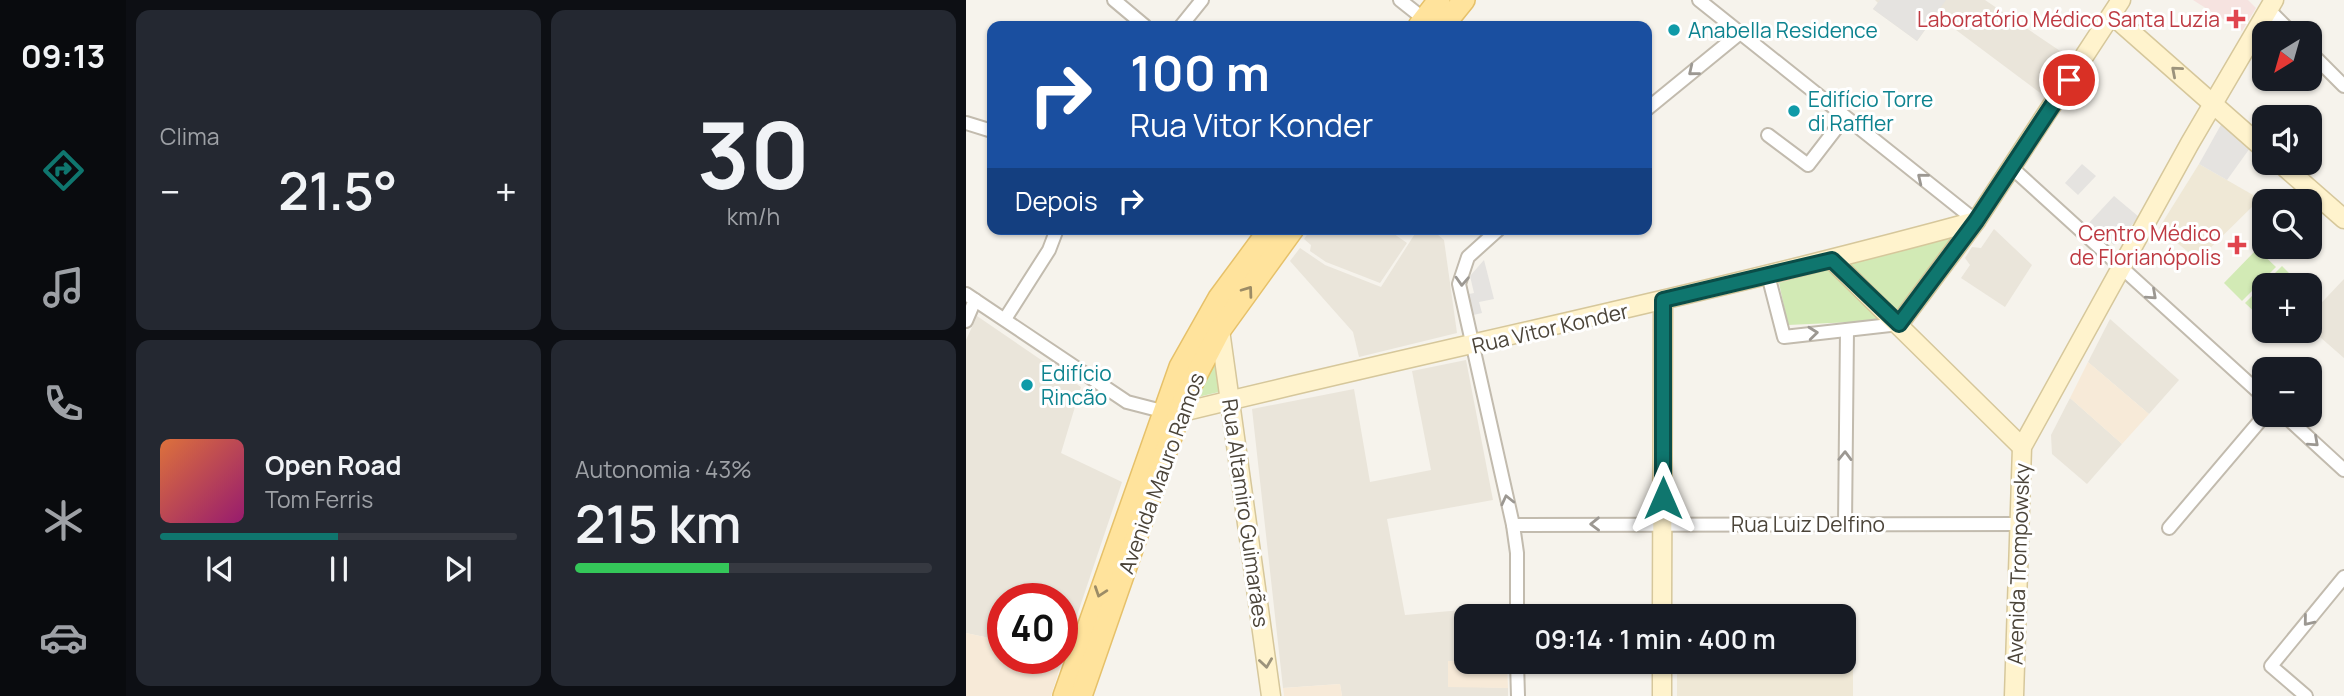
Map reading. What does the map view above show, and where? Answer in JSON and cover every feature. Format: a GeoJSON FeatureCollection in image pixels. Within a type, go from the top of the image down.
{"type":"FeatureCollection","features":[{"type":"Feature","properties":{"kind":"main road"},"geometry":{"type":"LineString","coordinates":[[1430,21],[1439,0]]}},
{"type":"Feature","properties":{"kind":"main road"},"geometry":{"type":"LineString","coordinates":[[1433,21],[1464,0]]}},
{"type":"Feature","properties":{"kind":"main road"},"geometry":{"type":"LineString","coordinates":[[2022,447],[2213,103],[2271,5]]}},
{"type":"Feature","properties":{"kind":"main road"},"geometry":{"type":"LineString","coordinates":[[1899,324],[1976,221],[2116,7],[2252,138]]}},
{"type":"Feature","properties":{"kind":"main road"},"geometry":{"type":"LineString","coordinates":[[2294,175],[2344,219]]}},
{"type":"Feature","properties":{"kind":"main road","name":"Rua Vitor Konder"},"geometry":{"type":"LineString","coordinates":[[1170,412],[1473,346],[1832,260],[1976,221]]}},
{"type":"Feature","properties":{"kind":"main road","name":"Avenida Mauro Ramos"},"geometry":{"type":"LineString","coordinates":[[1081,696],[1170,412],[1180,367],[1205,321],[1266,235]]}},
{"type":"Feature","properties":{"kind":"main road","name":"Avenida Mauro Ramos"},"geometry":{"type":"LineString","coordinates":[[1064,696],[1170,412],[1220,330],[1289,235]]}},
{"type":"Feature","properties":{"kind":"main road"},"geometry":{"type":"LineString","coordinates":[[1850,278],[1850,264],[1856,253]]}},
{"type":"Feature","properties":{"kind":"main road","name":"Avenida Trompowsky"},"geometry":{"type":"LineString","coordinates":[[1832,260],[2022,447],[2014,696]]}},
{"type":"Feature","properties":{"kind":"main road"},"geometry":{"type":"LineString","coordinates":[[1662,604],[1663,300]]}},
{"type":"Feature","properties":{"kind":"main road","name":"Rua Altamiro Guimarães"},"geometry":{"type":"LineString","coordinates":[[1220,330],[1271,696]]}},
{"type":"Feature","properties":{"kind":"main road"},"geometry":{"type":"LineString","coordinates":[[1662,674],[1662,696]]}},
{"type":"Feature","properties":{"kind":"street"},"geometry":{"type":"LineString","coordinates":[[1114,0],[1139,21]]}},
{"type":"Feature","properties":{"kind":"street"},"geometry":{"type":"LineString","coordinates":[[1185,21],[1202,0]]}},
{"type":"Feature","properties":{"kind":"street"},"geometry":{"type":"LineString","coordinates":[[1400,0],[1425,21]]}},
{"type":"Feature","properties":{"kind":"street"},"geometry":{"type":"LineString","coordinates":[[1699,0],[1976,221]]}},
{"type":"Feature","properties":{"kind":"street"},"geometry":{"type":"LineString","coordinates":[[2271,5],[2283,21]]}},
{"type":"Feature","properties":{"kind":"street"},"geometry":{"type":"LineString","coordinates":[[1652,105],[1740,33]]}},
{"type":"Feature","properties":{"kind":"street"},"geometry":{"type":"LineString","coordinates":[[2322,63],[2344,86]]}},
{"type":"Feature","properties":{"kind":"street"},"geometry":{"type":"LineString","coordinates":[[1768,135],[1808,165],[1845,117]]}},
{"type":"Feature","properties":{"kind":"street"},"geometry":{"type":"LineString","coordinates":[[966,123],[987,129]]}},
{"type":"Feature","properties":{"kind":"street"},"geometry":{"type":"LineString","coordinates":[[2011,167],[2252,386]]}},
{"type":"Feature","properties":{"kind":"street"},"geometry":{"type":"LineString","coordinates":[[1005,319],[1049,250],[1055,235]]}},
{"type":"Feature","properties":{"kind":"street"},"geometry":{"type":"LineString","coordinates":[[1492,235],[1468,257],[1460,276],[1513,526],[1517,553],[1517,604]]}},
{"type":"Feature","properties":{"kind":"street"},"geometry":{"type":"LineString","coordinates":[[1768,275],[1784,337],[1899,324]]}},
{"type":"Feature","properties":{"kind":"street"},"geometry":{"type":"LineString","coordinates":[[966,321],[971,297],[1127,401],[1170,412]]}},
{"type":"Feature","properties":{"kind":"street"},"geometry":{"type":"LineString","coordinates":[[1845,524],[1847,330]]}},
{"type":"Feature","properties":{"kind":"street"},"geometry":{"type":"LineString","coordinates":[[2169,528],[2255,427]]}},
{"type":"Feature","properties":{"kind":"street"},"geometry":{"type":"LineString","coordinates":[[2297,427],[2344,470]]}},
{"type":"Feature","properties":{"kind":"street","name":"Rua Luiz Delfino"},"geometry":{"type":"LineString","coordinates":[[1513,526],[2020,524]]}},
{"type":"Feature","properties":{"kind":"street"},"geometry":{"type":"LineString","coordinates":[[2306,696],[2271,666],[2344,576]]}},
{"type":"Feature","properties":{"kind":"street"},"geometry":{"type":"LineString","coordinates":[[1517,674],[1518,696]]}},
{"type":"Feature","properties":{"kind":"shaded area"},"geometry":{"type":"Polygon","coordinates":[[[1875,0],[1985,0],[2069,57],[2043,95],[1936,15],[1917,41],[1873,9],[1878,3],[1875,0]]]}},
{"type":"Feature","properties":{"kind":"shaded area"},"geometry":{"type":"Polygon","coordinates":[[[1880,0],[1946,0],[1917,41],[1873,9],[1880,0]]]}},
{"type":"Feature","properties":{"kind":"shaded area","name":"Laboratório Médico Santa Luzia"},"geometry":{"type":"Polygon","coordinates":[[[2193,0],[2248,0],[2256,8],[2242,31],[2193,0]]]}},
{"type":"Feature","properties":{"kind":"shaded area"},"geometry":{"type":"Polygon","coordinates":[[[2222,123],[2250,148],[2227,180],[2199,164],[2222,123]]]}},
{"type":"Feature","properties":{"kind":"shaded area"},"geometry":{"type":"Polygon","coordinates":[[[2082,164],[2096,176],[2078,195],[2065,183],[2082,164]]]}},
{"type":"Feature","properties":{"kind":"shaded area"},"geometry":{"type":"Polygon","coordinates":[[[2199,164],[2252,194],[2252,207],[2198,260],[2159,228],[2199,164]]]}},
{"type":"Feature","properties":{"kind":"shaded area"},"geometry":{"type":"Polygon","coordinates":[[[2114,196],[2139,217],[2114,245],[2087,225],[2114,196]]]}},
{"type":"Feature","properties":{"kind":"shaded area"},"geometry":{"type":"Polygon","coordinates":[[[1994,229],[2032,265],[2005,307],[1961,278],[1970,265],[1965,258],[1972,247],[1981,248],[1994,229]]]}},
{"type":"Feature","properties":{"kind":"shaded area"},"geometry":{"type":"Polygon","coordinates":[[[1307,235],[1396,235],[1407,243],[1380,283],[1326,262],[1310,251],[1311,245],[1304,239],[1307,235]]]}},
{"type":"Feature","properties":{"kind":"shaded area"},"geometry":{"type":"Polygon","coordinates":[[[1414,235],[1438,235],[1444,240],[1457,333],[1359,357],[1353,332],[1290,261],[1300,248],[1325,265],[1381,287],[1414,235]]]}},
{"type":"Feature","properties":{"kind":"shaded area"},"geometry":{"type":"Polygon","coordinates":[[[1484,260],[1494,299],[1479,302],[1482,313],[1469,316],[1464,295],[1474,293],[1470,276],[1484,260]]]}},
{"type":"Feature","properties":{"kind":"shaded area"},"geometry":{"type":"Polygon","coordinates":[[[2344,279],[2344,358],[2322,339],[2322,302],[2344,279]]]}},
{"type":"Feature","properties":{"kind":"shaded area"},"geometry":{"type":"Polygon","coordinates":[[[977,316],[1081,387],[1061,453],[1122,482],[1078,612],[1078,583],[987,583],[987,638],[966,633],[966,340],[977,316]]]}},
{"type":"Feature","properties":{"kind":"shaded area"},"geometry":{"type":"Polygon","coordinates":[[[2110,319],[2179,380],[2149,414],[2088,362],[2110,319]]]}},
{"type":"Feature","properties":{"kind":"shaded area"},"geometry":{"type":"Polygon","coordinates":[[[1466,360],[1493,500],[1387,519],[1405,615],[1454,611],[1454,661],[1448,661],[1448,686],[1508,688],[1508,696],[1342,696],[1340,684],[1283,688],[1252,409],[1354,389],[1370,482],[1431,470],[1412,371],[1466,360]]]}},
{"type":"Feature","properties":{"kind":"shaded area"},"geometry":{"type":"Polygon","coordinates":[[[2088,362],[2149,414],[2122,444],[2070,398],[2088,362]]]}},
{"type":"Feature","properties":{"kind":"shaded area"},"geometry":{"type":"Polygon","coordinates":[[[2070,398],[2122,444],[2087,484],[2052,454],[2051,435],[2070,398]]]}},
{"type":"Feature","properties":{"kind":"shaded area"},"geometry":{"type":"Polygon","coordinates":[[[966,633],[987,638],[987,674],[1058,674],[1051,696],[966,696],[966,633]]]}},
{"type":"Feature","properties":{"kind":"shaded area"},"geometry":{"type":"Polygon","coordinates":[[[1448,661],[1454,661],[1454,674],[1507,674],[1508,688],[1448,687],[1448,661]]]}},
{"type":"Feature","properties":{"kind":"shaded area"},"geometry":{"type":"Polygon","coordinates":[[[1677,674],[1853,674],[1853,696],[1677,696],[1677,674]]]}},
{"type":"Feature","properties":{"kind":"shaded area"},"geometry":{"type":"Polygon","coordinates":[[[1340,684],[1342,696],[1284,696],[1283,688],[1340,684]]]}},
{"type":"Feature","properties":{"kind":"green space"},"geometry":{"type":"Polygon","coordinates":[[[1955,234],[1955,240],[1896,320],[1788,325],[1779,283],[1955,234]]]}},
{"type":"Feature","properties":{"kind":"green space"},"geometry":{"type":"Polygon","coordinates":[[[2252,254],[2252,259],[2268,259],[2276,267],[2270,273],[2252,273],[2252,291],[2242,301],[2224,283],[2252,254]]]}},
{"type":"Feature","properties":{"kind":"green space"},"geometry":{"type":"Polygon","coordinates":[[[2282,266],[2289,273],[2275,273],[2282,266]]]}},
{"type":"Feature","properties":{"kind":"green space"},"geometry":{"type":"Polygon","coordinates":[[[2252,296],[2252,310],[2245,303],[2252,296]]]}},
{"type":"Feature","properties":{"kind":"green space"},"geometry":{"type":"Polygon","coordinates":[[[1217,357],[1223,391],[1198,397],[1217,357]]]}},
{"type":"Feature","properties":{"kind":"place","name":"Laboratório Médico Santa Luzia"},"geometry":{"type":"Point","coordinates":[2236,19]}},
{"type":"Feature","properties":{"kind":"place","name":"Anabella Residence"},"geometry":{"type":"Point","coordinates":[1674,30]}},
{"type":"Feature","properties":{"kind":"place","name":"Edifício Torre di Raffler"},"geometry":{"type":"Point","coordinates":[1794,111]}},
{"type":"Feature","properties":{"kind":"place","name":"Centro Médico de Florianópolis"},"geometry":{"type":"Point","coordinates":[2237,245]}},
{"type":"Feature","properties":{"kind":"place","name":"Edifício Rincão"},"geometry":{"type":"Point","coordinates":[1027,385]}},
{"type":"Feature","properties":{"kind":"route"},"geometry":{"type":"LineString","coordinates":[[1663,498],[1663,300],[1832,260],[1899,324],[1976,221],[2069,80]]}}]}
